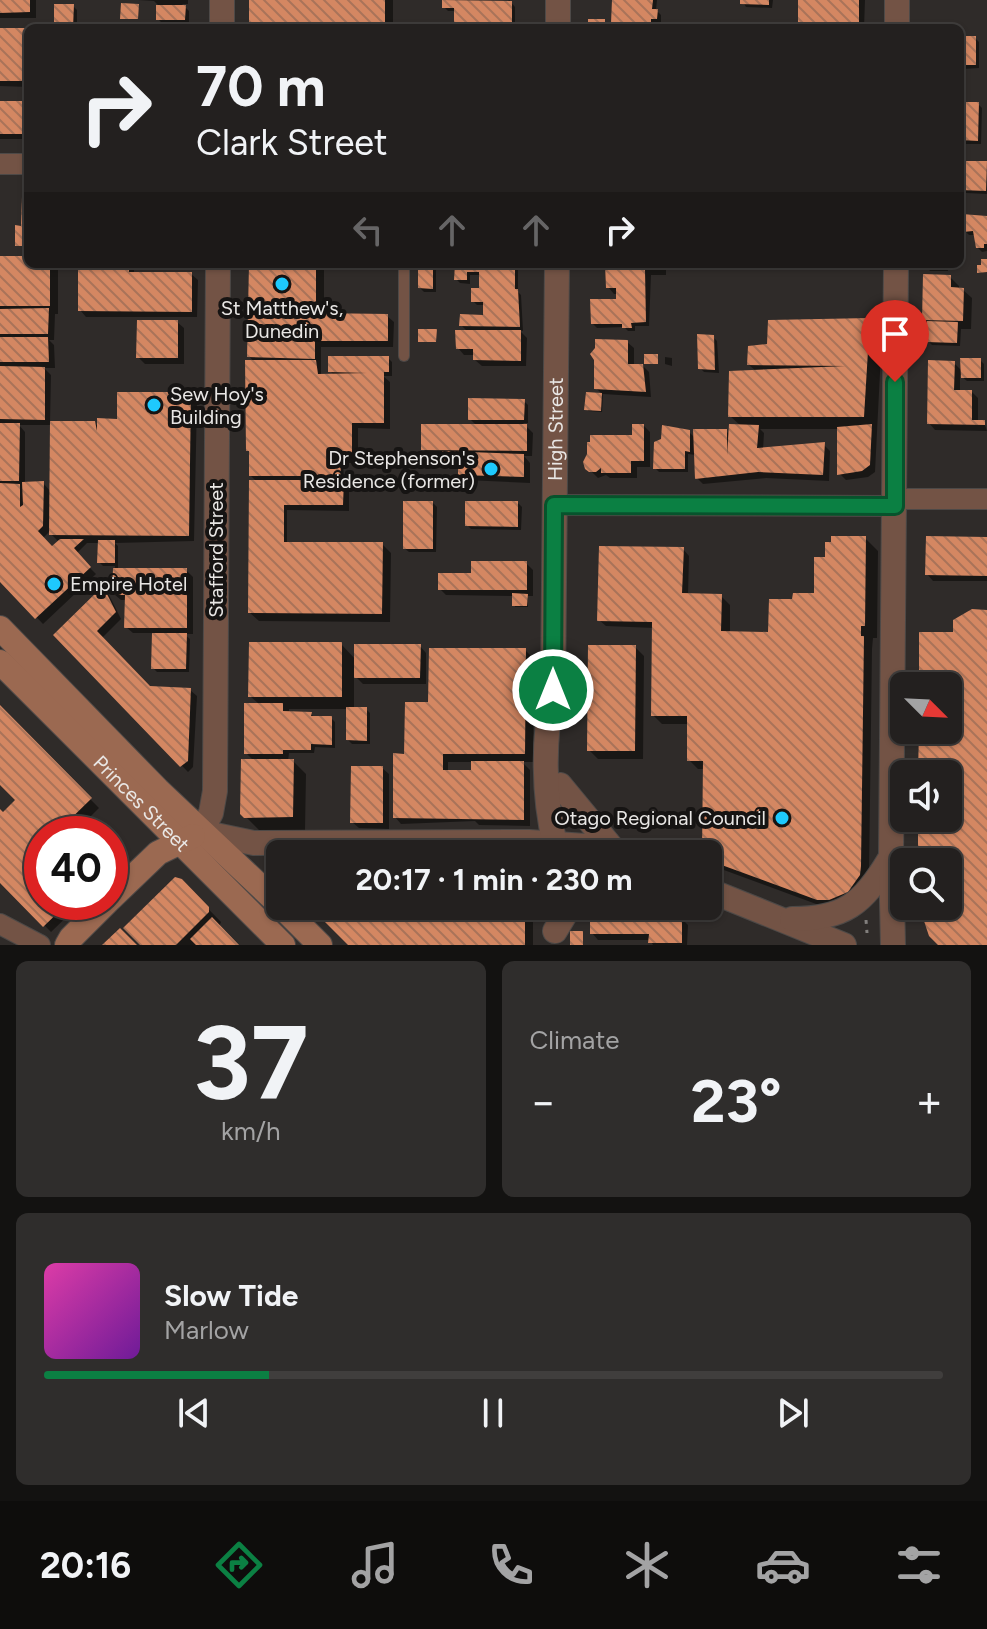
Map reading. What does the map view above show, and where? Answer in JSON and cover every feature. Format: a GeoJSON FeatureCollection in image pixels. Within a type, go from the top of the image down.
{"type":"FeatureCollection","features":[{"type":"Feature","properties":{"kind":"main road","name":"Princes Street"},"geometry":{"type":"LineString","coordinates":[[0,628],[191,837],[283,945]]}},
{"type":"Feature","properties":{"kind":"main road","name":"Princes Street"},"geometry":{"type":"LineString","coordinates":[[0,662],[120,784],[266,895]]}},
{"type":"Feature","properties":{"kind":"main road"},"geometry":{"type":"LineString","coordinates":[[128,882],[153,857],[191,837]]}},
{"type":"Feature","properties":{"kind":"main road"},"geometry":{"type":"LineString","coordinates":[[63,943],[88,920]]}},
{"type":"Feature","properties":{"kind":"main road","name":"Princes Street"},"geometry":{"type":"LineString","coordinates":[[294,920],[320,945]]}},
{"type":"Feature","properties":{"kind":"street"},"geometry":{"type":"LineString","coordinates":[[222,0],[222,24]]}},
{"type":"Feature","properties":{"kind":"street"},"geometry":{"type":"LineString","coordinates":[[558,0],[558,24]]}},
{"type":"Feature","properties":{"kind":"street"},"geometry":{"type":"LineString","coordinates":[[897,0],[897,24]]}},
{"type":"Feature","properties":{"kind":"street"},"geometry":{"type":"LineString","coordinates":[[0,164],[24,164]]}},
{"type":"Feature","properties":{"kind":"street","name":"Stafford Street"},"geometry":{"type":"LineString","coordinates":[[191,837],[211,813],[215,791],[218,268]]}},
{"type":"Feature","properties":{"kind":"street","name":"High Street"},"geometry":{"type":"LineString","coordinates":[[553,840],[547,811],[548,715],[553,690],[557,268]]}},
{"type":"Feature","properties":{"kind":"street"},"geometry":{"type":"LineString","coordinates":[[891,848],[896,268]]}},
{"type":"Feature","properties":{"kind":"street"},"geometry":{"type":"LineString","coordinates":[[554,505],[895,503],[987,499]]}},
{"type":"Feature","properties":{"kind":"street","name":"High Street"},"geometry":{"type":"LineString","coordinates":[[553,690],[559,715],[560,809],[556,840]]}},
{"type":"Feature","properties":{"kind":"street"},"geometry":{"type":"LineString","coordinates":[[560,785],[605,840]]}},
{"type":"Feature","properties":{"kind":"street"},"geometry":{"type":"LineString","coordinates":[[191,837],[266,843]]}},
{"type":"Feature","properties":{"kind":"street"},"geometry":{"type":"LineString","coordinates":[[781,919],[829,916],[854,906],[873,887],[890,860]]}},
{"type":"Feature","properties":{"kind":"street"},"geometry":{"type":"LineString","coordinates":[[722,896],[844,945]]}},
{"type":"Feature","properties":{"kind":"street"},"geometry":{"type":"LineString","coordinates":[[892,920],[893,945]]}},
{"type":"Feature","properties":{"kind":"street"},"geometry":{"type":"LineString","coordinates":[[0,926],[11,945]]}},
{"type":"Feature","properties":{"kind":"street"},"geometry":{"type":"LineString","coordinates":[[0,926],[40,945]]}},
{"type":"Feature","properties":{"kind":"lane"},"geometry":{"type":"LineString","coordinates":[[404,268],[404,356]]}},
{"type":"Feature","properties":{"kind":"building"},"geometry":{"type":"Polygon","coordinates":[[[0,0],[30,0],[30,12],[0,13],[0,0]]]}},
{"type":"Feature","properties":{"kind":"building"},"geometry":{"type":"Polygon","coordinates":[[[249,0],[385,0],[385,24],[249,24],[249,0]]]}},
{"type":"Feature","properties":{"kind":"building"},"geometry":{"type":"Polygon","coordinates":[[[442,0],[512,1],[512,24],[454,24],[454,8],[442,8],[442,0]]]}},
{"type":"Feature","properties":{"kind":"building"},"geometry":{"type":"Polygon","coordinates":[[[612,0],[653,0],[652,9],[658,9],[657,19],[651,19],[651,24],[611,23],[612,0]]]}},
{"type":"Feature","properties":{"kind":"building"},"geometry":{"type":"Polygon","coordinates":[[[740,0],[769,0],[769,5],[740,4],[740,0]]]}},
{"type":"Feature","properties":{"kind":"building"},"geometry":{"type":"Polygon","coordinates":[[[798,0],[859,0],[859,24],[798,24],[798,0]]]}},
{"type":"Feature","properties":{"kind":"building"},"geometry":{"type":"Polygon","coordinates":[[[121,3],[139,4],[138,19],[120,19],[121,3]]]}},
{"type":"Feature","properties":{"kind":"building"},"geometry":{"type":"Polygon","coordinates":[[[54,4],[74,4],[73,24],[54,24],[54,4]]]}},
{"type":"Feature","properties":{"kind":"building"},"geometry":{"type":"Polygon","coordinates":[[[156,5],[186,5],[185,20],[156,20],[156,5]]]}},
{"type":"Feature","properties":{"kind":"building"},"geometry":{"type":"Polygon","coordinates":[[[588,19],[605,19],[605,24],[588,24],[588,19]]]}},
{"type":"Feature","properties":{"kind":"building"},"geometry":{"type":"Polygon","coordinates":[[[0,28],[24,28],[24,81],[0,81],[0,28]]]}},
{"type":"Feature","properties":{"kind":"building"},"geometry":{"type":"Polygon","coordinates":[[[964,36],[976,36],[976,65],[964,65],[964,36]]]}},
{"type":"Feature","properties":{"kind":"building"},"geometry":{"type":"Polygon","coordinates":[[[0,101],[24,101],[24,134],[0,134],[0,101]]]}},
{"type":"Feature","properties":{"kind":"building"},"geometry":{"type":"Polygon","coordinates":[[[964,102],[979,102],[978,141],[964,140],[964,102]]]}},
{"type":"Feature","properties":{"kind":"building"},"geometry":{"type":"Polygon","coordinates":[[[964,161],[987,161],[986,191],[964,190],[964,161]]]}},
{"type":"Feature","properties":{"kind":"building"},"geometry":{"type":"Polygon","coordinates":[[[24,197],[24,246],[15,246],[15,225],[21,226],[24,197]]]}},
{"type":"Feature","properties":{"kind":"building"},"geometry":{"type":"Polygon","coordinates":[[[964,214],[987,216],[987,244],[984,248],[976,248],[973,231],[964,232],[964,214]]]}},
{"type":"Feature","properties":{"kind":"building"},"geometry":{"type":"Polygon","coordinates":[[[0,256],[24,256],[24,268],[50,268],[50,306],[0,306],[0,256]]]}},
{"type":"Feature","properties":{"kind":"building"},"geometry":{"type":"Polygon","coordinates":[[[981,259],[987,259],[987,272],[977,273],[977,265],[981,265],[981,259]]]}},
{"type":"Feature","properties":{"kind":"building"},"geometry":{"type":"Polygon","coordinates":[[[78,268],[192,272],[192,312],[78,311],[78,268]]]}},
{"type":"Feature","properties":{"kind":"building"},"geometry":{"type":"Polygon","coordinates":[[[249,268],[316,268],[316,313],[388,314],[388,341],[315,341],[315,359],[247,357],[249,268]]]}},
{"type":"Feature","properties":{"kind":"building"},"geometry":{"type":"Polygon","coordinates":[[[418,268],[433,268],[433,289],[418,288],[418,268]]]}},
{"type":"Feature","properties":{"kind":"building"},"geometry":{"type":"Polygon","coordinates":[[[455,268],[515,268],[520,327],[459,326],[460,314],[483,315],[483,302],[471,302],[471,288],[479,288],[479,272],[467,272],[467,280],[454,280],[455,268]]]}},
{"type":"Feature","properties":{"kind":"building"},"geometry":{"type":"Polygon","coordinates":[[[605,268],[660,268],[645,270],[646,322],[631,323],[632,328],[622,328],[622,324],[591,324],[590,299],[616,299],[616,288],[606,288],[605,268]]]}},
{"type":"Feature","properties":{"kind":"building"},"geometry":{"type":"Polygon","coordinates":[[[923,274],[951,275],[951,287],[964,288],[963,321],[922,320],[923,274]]]}},
{"type":"Feature","properties":{"kind":"building"},"geometry":{"type":"Polygon","coordinates":[[[49,308],[48,334],[0,334],[0,309],[49,308]]]}},
{"type":"Feature","properties":{"kind":"building"},"geometry":{"type":"Polygon","coordinates":[[[870,318],[864,417],[728,417],[729,371],[846,366],[747,365],[748,346],[767,344],[768,320],[870,318]]]}},
{"type":"Feature","properties":{"kind":"building"},"geometry":{"type":"Polygon","coordinates":[[[137,320],[178,320],[178,358],[136,358],[137,320]]]}},
{"type":"Feature","properties":{"kind":"building"},"geometry":{"type":"Polygon","coordinates":[[[927,321],[958,322],[957,343],[926,342],[927,321]]]}},
{"type":"Feature","properties":{"kind":"building"},"geometry":{"type":"Polygon","coordinates":[[[418,329],[437,329],[436,342],[418,342],[418,329]]]}},
{"type":"Feature","properties":{"kind":"building"},"geometry":{"type":"Polygon","coordinates":[[[455,330],[521,330],[521,361],[473,360],[473,349],[456,349],[455,330]]]}},
{"type":"Feature","properties":{"kind":"building"},"geometry":{"type":"Polygon","coordinates":[[[697,334],[714,335],[715,370],[698,369],[697,334]]]}},
{"type":"Feature","properties":{"kind":"building"},"geometry":{"type":"Polygon","coordinates":[[[0,337],[48,337],[49,362],[0,362],[0,337]]]}},
{"type":"Feature","properties":{"kind":"building"},"geometry":{"type":"Polygon","coordinates":[[[595,339],[628,340],[628,364],[643,364],[646,392],[594,389],[594,360],[590,354],[595,348],[595,339]]]}},
{"type":"Feature","properties":{"kind":"building"},"geometry":{"type":"Polygon","coordinates":[[[644,354],[658,354],[658,364],[644,364],[644,354]]]}},
{"type":"Feature","properties":{"kind":"building"},"geometry":{"type":"Polygon","coordinates":[[[328,356],[389,356],[389,372],[384,372],[384,423],[352,423],[352,458],[340,458],[341,476],[249,476],[245,360],[316,360],[318,374],[367,373],[328,372],[328,356]]]}},
{"type":"Feature","properties":{"kind":"building"},"geometry":{"type":"Polygon","coordinates":[[[960,358],[981,358],[981,378],[961,378],[960,358]]]}},
{"type":"Feature","properties":{"kind":"building"},"geometry":{"type":"Polygon","coordinates":[[[928,360],[955,361],[954,390],[972,390],[972,420],[985,420],[985,425],[927,424],[928,360]]]}},
{"type":"Feature","properties":{"kind":"building"},"geometry":{"type":"Polygon","coordinates":[[[0,366],[45,367],[45,420],[0,419],[0,366]]]}},
{"type":"Feature","properties":{"kind":"building"},"geometry":{"type":"Polygon","coordinates":[[[117,392],[191,392],[189,536],[49,535],[50,421],[95,421],[97,431],[97,418],[117,419],[117,392]]]}},
{"type":"Feature","properties":{"kind":"building"},"geometry":{"type":"Polygon","coordinates":[[[586,392],[602,393],[601,411],[584,410],[586,392]]]}},
{"type":"Feature","properties":{"kind":"building"},"geometry":{"type":"Polygon","coordinates":[[[468,398],[525,399],[524,420],[468,420],[468,398]]]}},
{"type":"Feature","properties":{"kind":"building"},"geometry":{"type":"Polygon","coordinates":[[[0,423],[20,423],[19,481],[0,481],[0,423]]]}},
{"type":"Feature","properties":{"kind":"building"},"geometry":{"type":"Polygon","coordinates":[[[421,424],[527,424],[527,451],[421,450],[421,424]]]}},
{"type":"Feature","properties":{"kind":"building"},"geometry":{"type":"Polygon","coordinates":[[[632,424],[644,424],[644,461],[631,461],[631,473],[601,473],[601,468],[589,472],[585,469],[583,462],[590,435],[632,435],[632,424]]]}},
{"type":"Feature","properties":{"kind":"building"},"geometry":{"type":"Polygon","coordinates":[[[729,424],[759,425],[757,448],[825,442],[823,475],[758,472],[695,479],[693,429],[727,429],[727,455],[729,424]]]}},
{"type":"Feature","properties":{"kind":"building"},"geometry":{"type":"Polygon","coordinates":[[[872,424],[870,465],[862,471],[837,475],[837,427],[872,424]]]}},
{"type":"Feature","properties":{"kind":"building"},"geometry":{"type":"Polygon","coordinates":[[[662,425],[690,430],[690,452],[685,451],[685,469],[653,469],[654,442],[661,439],[662,425]]]}},
{"type":"Feature","properties":{"kind":"building","name":"Dr Stephenson's Residence (former)"},"geometry":{"type":"Polygon","coordinates":[[[442,451],[524,454],[524,477],[458,475],[458,464],[442,463],[442,451]]]}},
{"type":"Feature","properties":{"kind":"building"},"geometry":{"type":"Polygon","coordinates":[[[249,480],[344,480],[343,505],[284,505],[284,542],[383,542],[382,614],[248,613],[249,480]]]}},
{"type":"Feature","properties":{"kind":"building"},"geometry":{"type":"Polygon","coordinates":[[[44,481],[43,526],[38,531],[52,546],[60,539],[84,539],[74,548],[91,567],[35,619],[0,582],[0,483],[20,484],[20,507],[23,505],[22,482],[44,481]]]}},
{"type":"Feature","properties":{"kind":"building"},"geometry":{"type":"Polygon","coordinates":[[[403,501],[433,501],[433,549],[403,549],[403,501]]]}},
{"type":"Feature","properties":{"kind":"building"},"geometry":{"type":"Polygon","coordinates":[[[465,501],[518,501],[518,527],[465,526],[465,501]]]}},
{"type":"Feature","properties":{"kind":"building"},"geometry":{"type":"Polygon","coordinates":[[[831,536],[866,536],[865,626],[861,626],[861,636],[864,636],[861,866],[860,875],[848,892],[829,900],[817,900],[722,865],[722,840],[702,840],[703,761],[687,761],[687,716],[651,716],[652,622],[597,621],[599,546],[684,547],[682,593],[722,594],[721,631],[768,632],[769,599],[792,599],[793,593],[814,593],[814,557],[825,557],[825,542],[831,542],[831,536]]]}},
{"type":"Feature","properties":{"kind":"building"},"geometry":{"type":"Polygon","coordinates":[[[926,536],[987,537],[987,576],[925,575],[926,536]]]}},
{"type":"Feature","properties":{"kind":"building"},"geometry":{"type":"Polygon","coordinates":[[[98,540],[115,540],[115,563],[97,563],[98,540]]]}},
{"type":"Feature","properties":{"kind":"building"},"geometry":{"type":"Polygon","coordinates":[[[471,561],[527,561],[527,590],[438,590],[438,573],[471,573],[471,561]]]}},
{"type":"Feature","properties":{"kind":"building"},"geometry":{"type":"Polygon","coordinates":[[[113,568],[187,568],[187,628],[124,628],[125,595],[112,595],[113,568]]]}},
{"type":"Feature","properties":{"kind":"building"},"geometry":{"type":"Polygon","coordinates":[[[103,586],[116,612],[97,631],[150,686],[191,688],[188,761],[180,767],[53,635],[103,586]]]}},
{"type":"Feature","properties":{"kind":"building"},"geometry":{"type":"Polygon","coordinates":[[[512,593],[528,594],[527,606],[512,606],[512,593]]]}},
{"type":"Feature","properties":{"kind":"building"},"geometry":{"type":"Polygon","coordinates":[[[972,609],[987,610],[987,945],[938,945],[929,936],[924,920],[962,920],[962,848],[918,848],[918,832],[962,832],[962,760],[918,760],[919,744],[962,744],[962,672],[919,672],[919,632],[953,632],[953,620],[972,609]]]}},
{"type":"Feature","properties":{"kind":"building"},"geometry":{"type":"Polygon","coordinates":[[[152,633],[187,633],[186,669],[151,669],[152,633]]]}},
{"type":"Feature","properties":{"kind":"building"},"geometry":{"type":"Polygon","coordinates":[[[249,642],[342,642],[342,697],[248,697],[249,642]]]}},
{"type":"Feature","properties":{"kind":"building"},"geometry":{"type":"Polygon","coordinates":[[[354,644],[421,644],[420,678],[354,678],[354,644]]]}},
{"type":"Feature","properties":{"kind":"building"},"geometry":{"type":"Polygon","coordinates":[[[588,645],[636,645],[635,751],[587,751],[588,645]]]}},
{"type":"Feature","properties":{"kind":"building"},"geometry":{"type":"Polygon","coordinates":[[[429,648],[526,648],[525,754],[443,754],[443,770],[471,770],[471,761],[524,761],[524,820],[393,818],[393,753],[404,754],[405,702],[428,702],[429,648]]]}},
{"type":"Feature","properties":{"kind":"building"},"geometry":{"type":"Polygon","coordinates":[[[244,703],[283,703],[283,711],[332,716],[332,745],[311,744],[311,750],[283,750],[283,754],[244,754],[244,703]]]}},
{"type":"Feature","properties":{"kind":"building"},"geometry":{"type":"Polygon","coordinates":[[[0,705],[92,798],[74,816],[24,816],[24,908],[0,883],[0,809],[3,812],[15,800],[0,785],[0,705]]]}},
{"type":"Feature","properties":{"kind":"building"},"geometry":{"type":"Polygon","coordinates":[[[346,707],[367,707],[367,741],[346,740],[346,707]]]}},
{"type":"Feature","properties":{"kind":"building"},"geometry":{"type":"Polygon","coordinates":[[[241,759],[294,759],[293,817],[244,818],[240,814],[241,759]]]}},
{"type":"Feature","properties":{"kind":"building"},"geometry":{"type":"Polygon","coordinates":[[[351,766],[383,766],[383,823],[350,823],[351,766]]]}},
{"type":"Feature","properties":{"kind":"building"},"geometry":{"type":"Polygon","coordinates":[[[175,877],[182,879],[209,907],[209,912],[176,945],[140,945],[123,928],[175,877]]]}},
{"type":"Feature","properties":{"kind":"building"},"geometry":{"type":"Polygon","coordinates":[[[212,917],[239,945],[196,945],[190,939],[212,917]]]}},
{"type":"Feature","properties":{"kind":"building"},"geometry":{"type":"Polygon","coordinates":[[[36,920],[50,920],[43,927],[36,920]]]}},
{"type":"Feature","properties":{"kind":"building"},"geometry":{"type":"Polygon","coordinates":[[[323,920],[525,920],[525,945],[348,945],[323,920]]]}},
{"type":"Feature","properties":{"kind":"building"},"geometry":{"type":"Polygon","coordinates":[[[590,920],[682,920],[682,943],[648,943],[649,934],[590,934],[590,920]]]}},
{"type":"Feature","properties":{"kind":"building"},"geometry":{"type":"Polygon","coordinates":[[[120,928],[137,945],[102,945],[120,928]]]}},
{"type":"Feature","properties":{"kind":"building"},"geometry":{"type":"Polygon","coordinates":[[[570,931],[583,931],[583,945],[570,945],[570,931]]]}},
{"type":"Feature","properties":{"kind":"place","name":"St Matthew's, Dunedin"},"geometry":{"type":"Point","coordinates":[282,284]}},
{"type":"Feature","properties":{"kind":"place","name":"Sew Hoy's Building"},"geometry":{"type":"Point","coordinates":[154,405]}},
{"type":"Feature","properties":{"kind":"place","name":"Dr Stephenson's Residence (former)"},"geometry":{"type":"Point","coordinates":[491,469]}},
{"type":"Feature","properties":{"kind":"place","name":"Empire Hotel"},"geometry":{"type":"Point","coordinates":[54,584]}},
{"type":"Feature","properties":{"kind":"place","name":"Otago Regional Council"},"geometry":{"type":"Point","coordinates":[782,818]}},
{"type":"Feature","properties":{"kind":"route"},"geometry":{"type":"LineString","coordinates":[[553,690],[554,505],[895,506],[895,382]]}}]}
